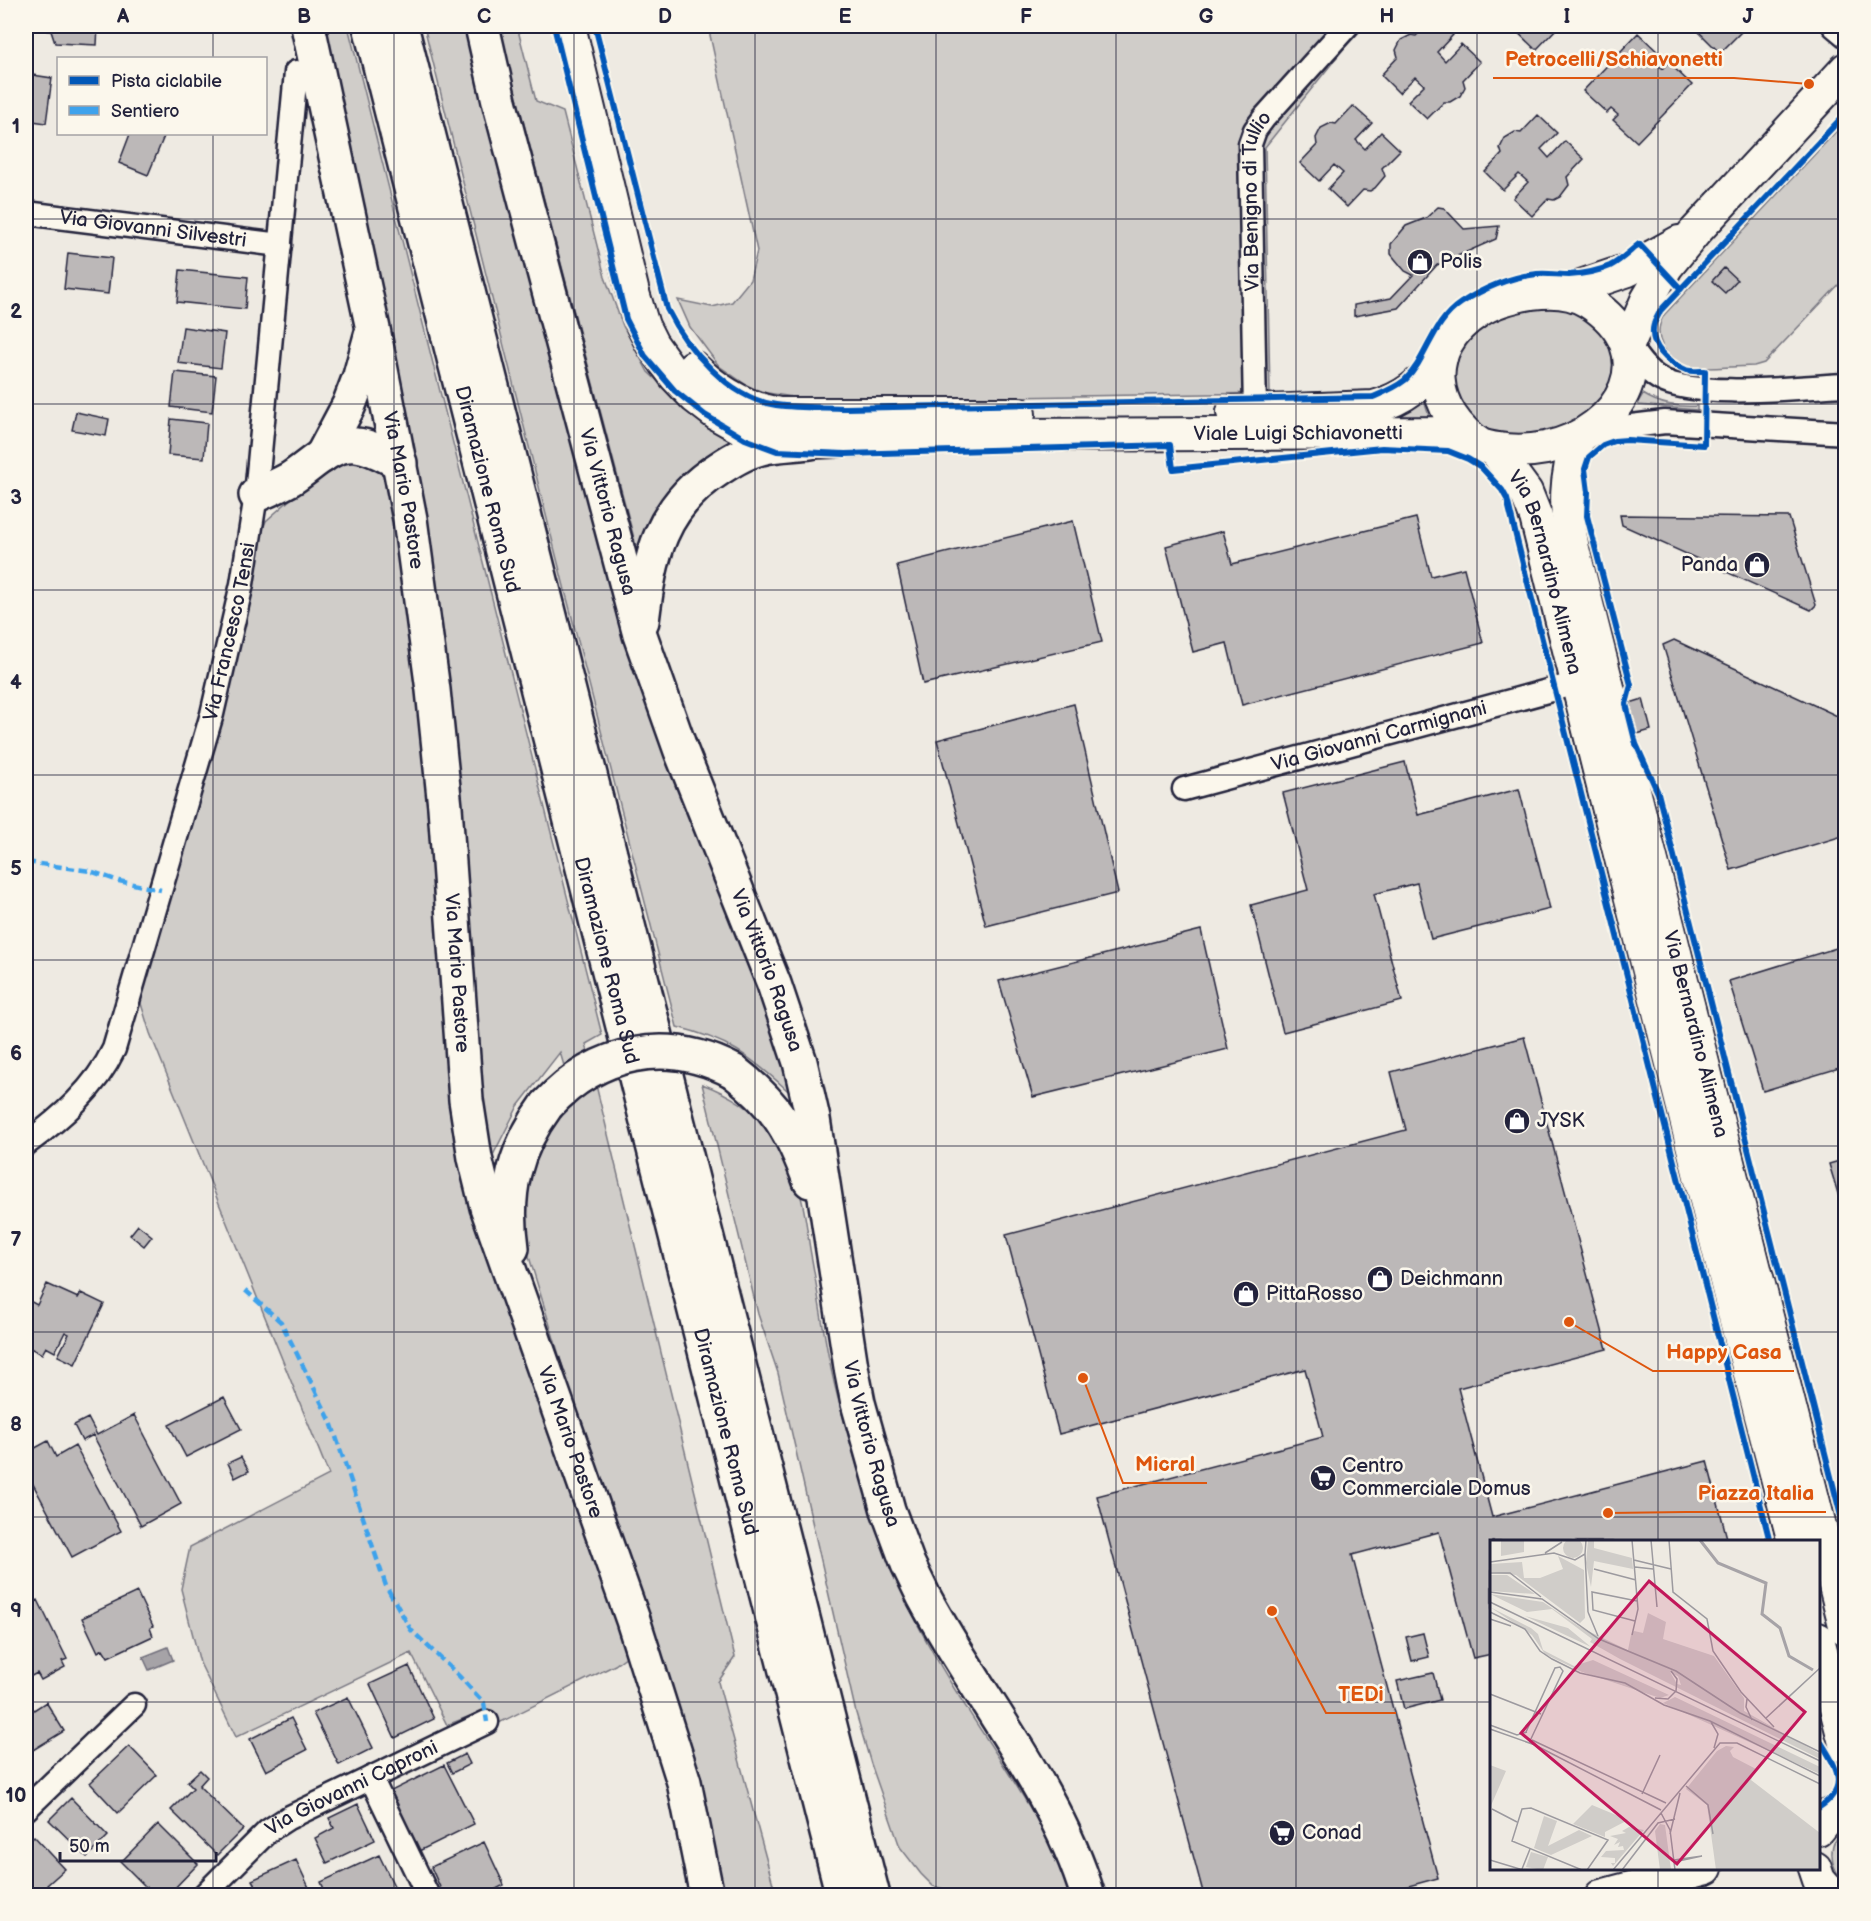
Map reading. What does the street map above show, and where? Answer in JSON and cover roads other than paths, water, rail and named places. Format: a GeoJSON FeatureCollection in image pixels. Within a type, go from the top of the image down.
{"type":"FeatureCollection","features":[{"type":"Feature","properties":{"kind":"highway","name":"Via Mario Pastore"},"geometry":{"type":"LineString","coordinates":[[308,26],[373,329],[412,531],[433,690],[445,807],[463,1066],[471,1134],[487,1207],[640,1641],[684,1782],[706,1892]]}},
{"type":"Feature","properties":{"kind":"highway","name":"Diramazione Roma Sud"},"geometry":{"type":"LineString","coordinates":[[370,26],[843,1896]]}},
{"type":"Feature","properties":{"kind":"highway","name":"Diramazione Roma Sud"},"geometry":{"type":"LineString","coordinates":[[401,26],[873,1896]]}},
{"type":"Feature","properties":{"kind":"highway","name":"Via Vittorio Ragusa"},"geometry":{"type":"LineString","coordinates":[[482,26],[499,101],[640,635],[681,751],[793,1039],[813,1119],[851,1367],[881,1489],[904,1553],[932,1611],[1050,1808],[1070,1846],[1088,1896]]}},
{"type":"Feature","properties":{"kind":"highway"},"geometry":{"type":"LineString","coordinates":[[322,456],[350,405],[373,329]]}},
{"type":"Feature","properties":{"kind":"highway"},"geometry":{"type":"LineString","coordinates":[[640,635],[647,582],[657,543],[664,527],[686,496],[711,474],[757,449],[811,442]]}},
{"type":"Feature","properties":{"kind":"highway"},"geometry":{"type":"LineString","coordinates":[[256,495],[289,479],[337,448],[355,444],[370,448],[400,463]]}},
{"type":"Feature","properties":{"kind":"highway"},"geometry":{"type":"LineString","coordinates":[[526,1318],[512,1245],[511,1187],[523,1142],[547,1105],[580,1076],[605,1062],[625,1056],[654,1053],[684,1054],[716,1062],[734,1071],[767,1100],[787,1128],[801,1155],[834,1256]]}},
{"type":"Feature","properties":{"kind":"street","name":"Viale Luigi Schiavonetti"},"geometry":{"type":"LineString","coordinates":[[569,26],[635,299],[652,344],[684,387],[717,414],[740,428],[767,437],[811,442],[1000,435],[1402,432],[1440,433],[1488,448],[1515,451],[1546,448],[1583,434],[1665,422],[1845,433]]}},
{"type":"Feature","properties":{"kind":"street","name":"Viale Luigi Schiavonetti"},"geometry":{"type":"LineString","coordinates":[[584,26],[649,289],[658,314],[670,338],[688,362],[710,383],[734,398],[768,412],[787,415],[1255,412],[1368,408],[1387,403],[1415,388],[1431,372],[1459,328],[1474,314],[1508,297],[1563,292],[1585,300],[1601,310],[1616,326],[1642,364],[1667,382],[1684,387],[1735,390],[1845,385]]}},
{"type":"Feature","properties":{"kind":"street","name":"Via Benigno di Tullio"},"geometry":{"type":"LineString","coordinates":[[1255,412],[1250,144],[1255,130],[1264,118],[1347,26]]}},
{"type":"Feature","properties":{"kind":"street"},"geometry":{"type":"LineString","coordinates":[[1834,26],[1845,36]]}},
{"type":"Feature","properties":{"kind":"street"},"geometry":{"type":"LineString","coordinates":[[1628,345],[1640,315],[1667,266],[1695,232],[1845,69]]}},
{"type":"Feature","properties":{"kind":"street","name":"Via Francesco Tensi"},"geometry":{"type":"LineString","coordinates":[[26,1144],[59,1118],[89,1088],[108,1060],[118,1037],[212,714],[240,594],[256,495],[296,72]]}},
{"type":"Feature","properties":{"kind":"street","name":"Via Giovanni Silvestri"},"geometry":{"type":"LineString","coordinates":[[26,213],[280,245]]}},
{"type":"Feature","properties":{"kind":"street"},"geometry":{"type":"LineString","coordinates":[[1563,292],[1628,270],[1695,232]]}},
{"type":"Feature","properties":{"kind":"street","name":"Viale Luigi Schiavonetti"},"geometry":{"type":"LineString","coordinates":[[1583,434],[1613,409],[1623,393],[1629,373],[1628,345]]}},
{"type":"Feature","properties":{"kind":"street","name":"Viale Luigi Schiavonetti"},"geometry":{"type":"LineString","coordinates":[[1441,357],[1438,384],[1445,406],[1462,432],[1488,448]]}},
{"type":"Feature","properties":{"kind":"street","name":"Via Bernardino Alimena"},"geometry":{"type":"LineString","coordinates":[[1583,434],[1570,463],[1566,501],[1573,549],[1845,1629]]}},
{"type":"Feature","properties":{"kind":"street","name":"Via Bernardino Alimena"},"geometry":{"type":"LineString","coordinates":[[1488,448],[1520,483],[1532,504],[1735,1317],[1793,1540]]}},
{"type":"Feature","properties":{"kind":"street","name":"Via Giovanni Carmignani"},"geometry":{"type":"LineString","coordinates":[[1184,789],[1576,683]]}},
{"type":"Feature","properties":{"kind":"street"},"geometry":{"type":"LineString","coordinates":[[1820,1647],[1845,1747]]}},
{"type":"Feature","properties":{"kind":"street"},"geometry":{"type":"LineString","coordinates":[[26,1809],[134,1705]]}},
{"type":"Feature","properties":{"kind":"street","name":"Via Giovanni Caproni"},"geometry":{"type":"LineString","coordinates":[[212,1892],[260,1839],[278,1824],[298,1812],[487,1722]]}},
{"type":"Feature","properties":{"kind":"street"},"geometry":{"type":"LineString","coordinates":[[371,1778],[428,1896]]}},
{"type":"Feature","properties":{"kind":"street"},"geometry":{"type":"LineString","coordinates":[[1820,1827],[1829,1815],[1845,1805]]}},
{"type":"Feature","properties":{"kind":"street"},"geometry":{"type":"LineString","coordinates":[[1607,1895],[1702,1870]]}},
{"type":"Feature","properties":{"kind":"street"},"geometry":{"type":"LineString","coordinates":[[1815,1870],[1819,1880],[1833,1896]]}},
{"type":"Feature","properties":{"kind":"place","name":"Petrocelli/Schiavonetti"},"geometry":{"type":"Point","coordinates":[1809,84]}},
{"type":"Feature","properties":{"kind":"place","name":"Polis"},"geometry":{"type":"Point","coordinates":[1420,262]}},
{"type":"Feature","properties":{"kind":"place","name":"Panda"},"geometry":{"type":"Point","coordinates":[1757,565]}},
{"type":"Feature","properties":{"kind":"place","name":"JYSK"},"geometry":{"type":"Point","coordinates":[1517,1121]}},
{"type":"Feature","properties":{"kind":"place","name":"Deichmann"},"geometry":{"type":"Point","coordinates":[1380,1279]}},
{"type":"Feature","properties":{"kind":"place","name":"PittaRosso"},"geometry":{"type":"Point","coordinates":[1246,1294]}},
{"type":"Feature","properties":{"kind":"place","name":"Happy Casa"},"geometry":{"type":"Point","coordinates":[1569,1322]}},
{"type":"Feature","properties":{"kind":"place","name":"Micral"},"geometry":{"type":"Point","coordinates":[1083,1378]}},
{"type":"Feature","properties":{"kind":"place","name":"Centro Commerciale Domus"},"geometry":{"type":"Point","coordinates":[1323,1478]}},
{"type":"Feature","properties":{"kind":"place","name":"Piazza Italia"},"geometry":{"type":"Point","coordinates":[1608,1513]}},
{"type":"Feature","properties":{"kind":"place","name":"TEDi"},"geometry":{"type":"Point","coordinates":[1272,1611]}},
{"type":"Feature","properties":{"kind":"place","name":"Conad"},"geometry":{"type":"Point","coordinates":[1282,1833]}}]}
